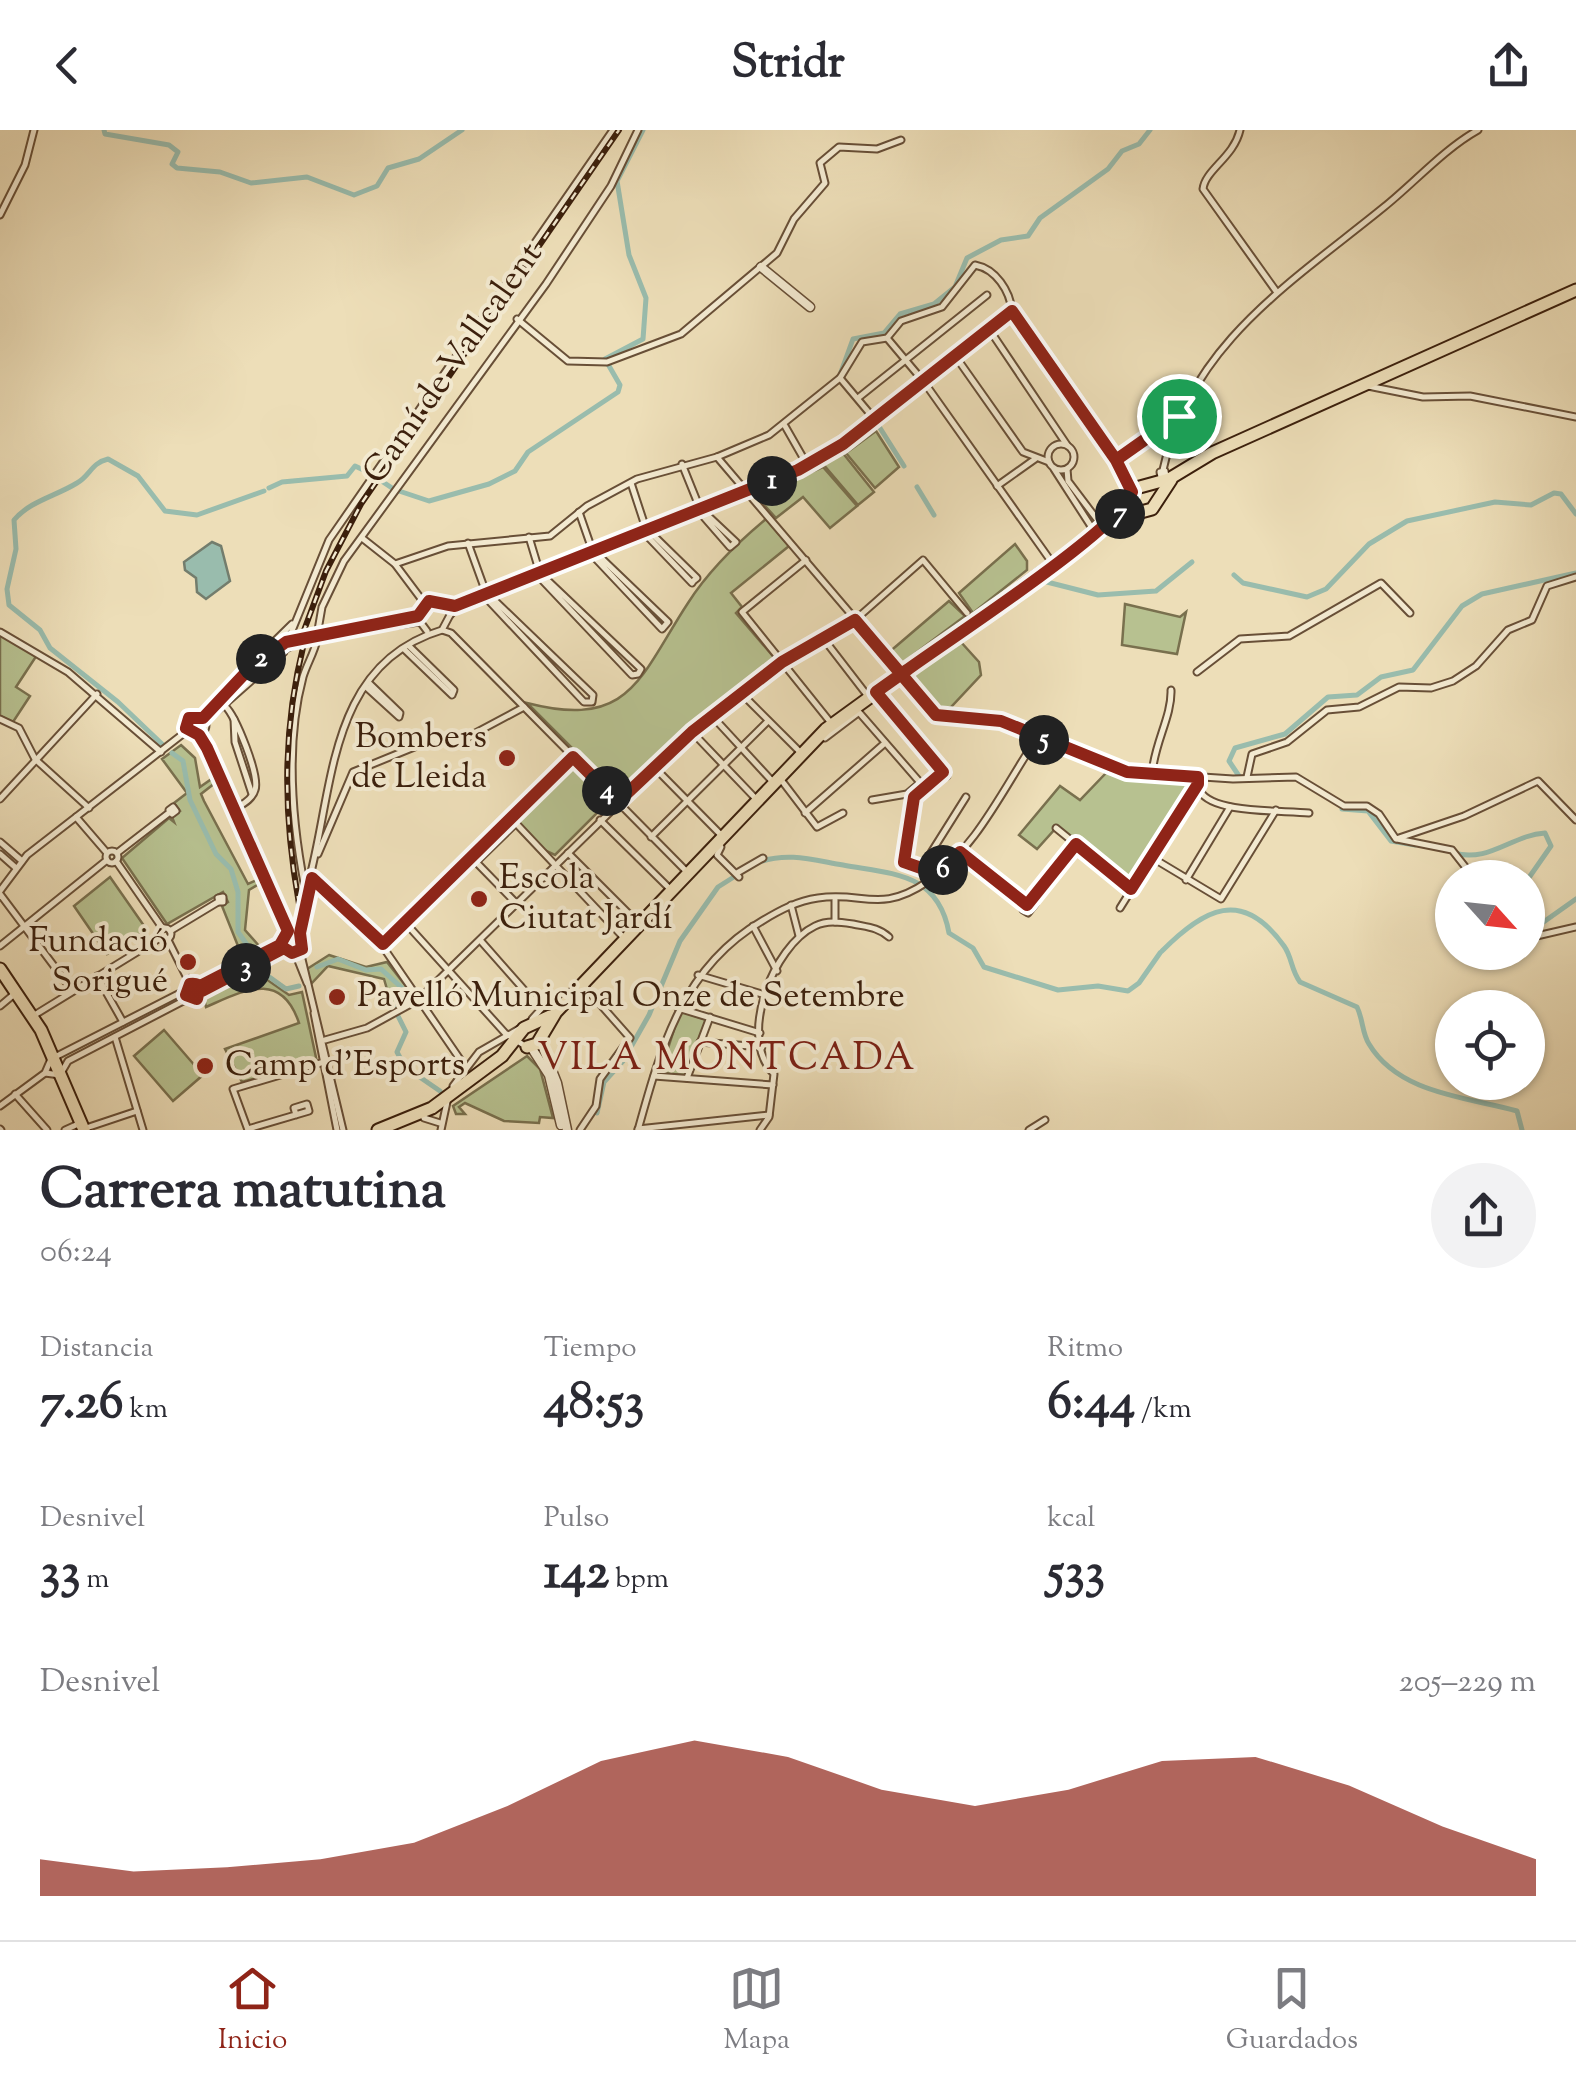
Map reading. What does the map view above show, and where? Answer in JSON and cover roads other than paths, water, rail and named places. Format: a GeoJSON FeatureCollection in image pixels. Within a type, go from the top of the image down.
{"type":"FeatureCollection","features":[{"type":"Feature","properties":{"kind":"main road"},"geometry":{"type":"LineString","coordinates":[[393,1130],[424,1118],[556,1012],[720,844],[801,753],[873,695],[1104,527],[1168,473],[1576,290]]}},
{"type":"Feature","properties":{"kind":"main road"},"geometry":{"type":"LineString","coordinates":[[0,968],[33,1016],[77,1129]]}},
{"type":"Feature","properties":{"kind":"main road"},"geometry":{"type":"LineString","coordinates":[[0,978],[54,1067]]}},
{"type":"Feature","properties":{"kind":"main road"},"geometry":{"type":"LineString","coordinates":[[378,1130],[446,1100]]}},
{"type":"Feature","properties":{"kind":"street"},"geometry":{"type":"LineString","coordinates":[[0,215],[25,166],[34,130]]}},
{"type":"Feature","properties":{"kind":"street"},"geometry":{"type":"LineString","coordinates":[[294,931],[202,733],[204,718],[262,648],[285,638],[328,540],[613,130]]}},
{"type":"Feature","properties":{"kind":"street","name":"Camí de Vallcalent"},"geometry":{"type":"LineString","coordinates":[[323,632],[338,571],[610,186],[638,130]]}},
{"type":"Feature","properties":{"kind":"street"},"geometry":{"type":"LineString","coordinates":[[1240,130],[1232,152],[1206,178],[1203,189],[1276,291]]}},
{"type":"Feature","properties":{"kind":"street"},"geometry":{"type":"LineString","coordinates":[[1116,460],[1173,424],[1233,337],[1276,291],[1478,130]]}},
{"type":"Feature","properties":{"kind":"street"},"geometry":{"type":"LineString","coordinates":[[517,318],[568,361],[605,362],[681,334],[777,253],[794,219],[825,183],[820,163],[832,151],[850,145],[877,149],[901,140]]}},
{"type":"Feature","properties":{"kind":"street"},"geometry":{"type":"LineString","coordinates":[[395,564],[468,542],[550,536],[580,512],[631,482],[682,464],[717,457],[784,426],[840,378],[862,342],[887,338],[901,321],[942,307],[975,265],[1000,280],[1012,311],[1142,495]]}},
{"type":"Feature","properties":{"kind":"street"},"geometry":{"type":"LineString","coordinates":[[762,267],[810,307]]}},
{"type":"Feature","properties":{"kind":"street"},"geometry":{"type":"LineString","coordinates":[[858,398],[987,294]]}},
{"type":"Feature","properties":{"kind":"street"},"geometry":{"type":"LineString","coordinates":[[447,607],[809,466],[875,420],[1012,311]]}},
{"type":"Feature","properties":{"kind":"street"},"geometry":{"type":"LineString","coordinates":[[986,331],[1067,445],[1074,459],[1066,478],[1079,502],[1104,527]]}},
{"type":"Feature","properties":{"kind":"street"},"geometry":{"type":"LineString","coordinates":[[887,338],[923,381],[1053,564]]}},
{"type":"Feature","properties":{"kind":"street"},"geometry":{"type":"LineString","coordinates":[[955,356],[1016,444],[1036,459],[1067,469]]}},
{"type":"Feature","properties":{"kind":"street"},"geometry":{"type":"LineString","coordinates":[[840,378],[875,420]]}},
{"type":"Feature","properties":{"kind":"street"},"geometry":{"type":"LineString","coordinates":[[1366,384],[1377,391],[1424,397],[1470,396],[1576,417]]}},
{"type":"Feature","properties":{"kind":"street"},"geometry":{"type":"LineString","coordinates":[[1168,473],[1173,424]]}},
{"type":"Feature","properties":{"kind":"street"},"geometry":{"type":"LineString","coordinates":[[784,426],[809,466]]}},
{"type":"Feature","properties":{"kind":"street"},"geometry":{"type":"LineString","coordinates":[[1067,445],[1054,446],[1051,465],[1104,527]]}},
{"type":"Feature","properties":{"kind":"street"},"geometry":{"type":"LineString","coordinates":[[717,457],[936,715],[993,719],[1127,772],[1198,785],[1274,775],[1310,782],[1344,806],[1367,806],[1379,814],[1396,839],[1437,844],[1461,860]]}},
{"type":"Feature","properties":{"kind":"street"},"geometry":{"type":"LineString","coordinates":[[997,486],[1036,459]]}},
{"type":"Feature","properties":{"kind":"street"},"geometry":{"type":"LineString","coordinates":[[682,464],[702,510],[736,542],[730,547],[702,516],[702,510]]}},
{"type":"Feature","properties":{"kind":"street"},"geometry":{"type":"LineString","coordinates":[[1128,476],[1142,495]]}},
{"type":"Feature","properties":{"kind":"street"},"geometry":{"type":"LineString","coordinates":[[631,482],[650,538],[692,583],[697,578],[649,531]]}},
{"type":"Feature","properties":{"kind":"street"},"geometry":{"type":"LineString","coordinates":[[580,512],[595,552],[662,629],[666,626],[668,622],[634,593]]}},
{"type":"Feature","properties":{"kind":"street"},"geometry":{"type":"LineString","coordinates":[[529,537],[541,573],[632,675],[638,674],[641,669],[590,624]]}},
{"type":"Feature","properties":{"kind":"street"},"geometry":{"type":"LineString","coordinates":[[362,538],[395,564],[425,604]]}},
{"type":"Feature","properties":{"kind":"street"},"geometry":{"type":"LineString","coordinates":[[468,542],[489,601],[593,695],[592,702],[584,702],[538,649]]}},
{"type":"Feature","properties":{"kind":"street"},"geometry":{"type":"LineString","coordinates":[[720,844],[834,727],[742,612],[806,560]]}},
{"type":"Feature","properties":{"kind":"street"},"geometry":{"type":"LineString","coordinates":[[325,1040],[367,1028],[418,1000],[692,732],[782,662],[855,620],[924,560],[967,613]]}},
{"type":"Feature","properties":{"kind":"street"},"geometry":{"type":"LineString","coordinates":[[1246,777],[1252,754],[1287,742],[1322,712],[1357,707],[1398,687],[1431,688],[1460,676],[1508,630],[1532,620],[1547,586],[1576,577]]}},
{"type":"Feature","properties":{"kind":"street"},"geometry":{"type":"LineString","coordinates":[[1197,672],[1240,639],[1289,636],[1381,583],[1410,612]]}},
{"type":"Feature","properties":{"kind":"street"},"geometry":{"type":"LineString","coordinates":[[442,630],[449,619],[488,594]]}},
{"type":"Feature","properties":{"kind":"street"},"geometry":{"type":"LineString","coordinates":[[425,604],[439,601],[447,607],[451,634]]}},
{"type":"Feature","properties":{"kind":"street"},"geometry":{"type":"LineString","coordinates":[[420,636],[425,604]]}},
{"type":"Feature","properties":{"kind":"street"},"geometry":{"type":"LineString","coordinates":[[204,718],[267,656],[302,636],[420,622],[433,632]]}},
{"type":"Feature","properties":{"kind":"street"},"geometry":{"type":"LineString","coordinates":[[0,1106],[123,1022],[188,987],[201,989],[283,946],[294,931],[307,896],[333,753],[368,685],[420,636],[442,630],[451,634],[688,873]]}},
{"type":"Feature","properties":{"kind":"street"},"geometry":{"type":"LineString","coordinates":[[0,632],[42,653],[97,694],[158,749]]}},
{"type":"Feature","properties":{"kind":"street"},"geometry":{"type":"LineString","coordinates":[[823,638],[945,774],[907,794],[872,800]]}},
{"type":"Feature","properties":{"kind":"street"},"geometry":{"type":"LineString","coordinates":[[307,896],[294,805],[294,752],[303,677],[317,640]]}},
{"type":"Feature","properties":{"kind":"street"},"geometry":{"type":"LineString","coordinates":[[406,647],[454,690],[452,695],[406,647]]}},
{"type":"Feature","properties":{"kind":"street"},"geometry":{"type":"LineString","coordinates":[[188,730],[188,721],[204,718],[225,706],[284,652]]}},
{"type":"Feature","properties":{"kind":"street"},"geometry":{"type":"LineString","coordinates":[[368,685],[400,712],[399,717],[368,685]]}},
{"type":"Feature","properties":{"kind":"street"},"geometry":{"type":"LineString","coordinates":[[1152,774],[1156,740],[1172,710],[1172,690]]}},
{"type":"Feature","properties":{"kind":"street"},"geometry":{"type":"LineString","coordinates":[[0,799],[97,694]]}},
{"type":"Feature","properties":{"kind":"street"},"geometry":{"type":"LineString","coordinates":[[743,694],[801,753]]}},
{"type":"Feature","properties":{"kind":"street"},"geometry":{"type":"LineString","coordinates":[[225,706],[235,716],[256,778],[251,798],[238,808]]}},
{"type":"Feature","properties":{"kind":"street"},"geometry":{"type":"LineString","coordinates":[[312,870],[353,772],[434,740],[453,745],[524,708]]}},
{"type":"Feature","properties":{"kind":"street"},"geometry":{"type":"LineString","coordinates":[[857,710],[922,785]]}},
{"type":"Feature","properties":{"kind":"street"},"geometry":{"type":"LineString","coordinates":[[713,717],[741,747],[783,777],[817,827],[843,814]]}},
{"type":"Feature","properties":{"kind":"street"},"geometry":{"type":"LineString","coordinates":[[0,719],[19,728],[35,759],[89,808]]}},
{"type":"Feature","properties":{"kind":"street"},"geometry":{"type":"LineString","coordinates":[[651,837],[768,721]]}},
{"type":"Feature","properties":{"kind":"street"},"geometry":{"type":"LineString","coordinates":[[72,990],[0,892],[22,861],[153,758],[158,749],[188,730],[202,733]]}},
{"type":"Feature","properties":{"kind":"street"},"geometry":{"type":"LineString","coordinates":[[692,732],[757,800]]}},
{"type":"Feature","properties":{"kind":"street"},"geometry":{"type":"LineString","coordinates":[[202,733],[294,931],[340,1130]]}},
{"type":"Feature","properties":{"kind":"street"},"geometry":{"type":"LineString","coordinates":[[770,1114],[638,1129],[678,1008],[698,974],[753,926],[791,905],[835,898],[881,902],[938,874],[960,852],[1037,738]]}},
{"type":"Feature","properties":{"kind":"street"},"geometry":{"type":"LineString","coordinates":[[805,813],[885,743]]}},
{"type":"Feature","properties":{"kind":"street"},"geometry":{"type":"LineString","coordinates":[[517,904],[476,862],[573,757]]}},
{"type":"Feature","properties":{"kind":"street"},"geometry":{"type":"LineString","coordinates":[[654,767],[687,800],[738,875],[762,858]]}},
{"type":"Feature","properties":{"kind":"street"},"geometry":{"type":"LineString","coordinates":[[1396,839],[1464,816],[1538,781],[1576,820]]}},
{"type":"Feature","properties":{"kind":"street"},"geometry":{"type":"LineString","coordinates":[[922,785],[914,797],[904,862],[950,882]]}},
{"type":"Feature","properties":{"kind":"street"},"geometry":{"type":"LineString","coordinates":[[1198,785],[1209,802],[1309,814]]}},
{"type":"Feature","properties":{"kind":"street"},"geometry":{"type":"LineString","coordinates":[[1120,908],[1198,785]]}},
{"type":"Feature","properties":{"kind":"street"},"geometry":{"type":"LineString","coordinates":[[922,867],[966,797]]}},
{"type":"Feature","properties":{"kind":"street"},"geometry":{"type":"LineString","coordinates":[[1186,880],[1230,807]]}},
{"type":"Feature","properties":{"kind":"street"},"geometry":{"type":"LineString","coordinates":[[1151,857],[1220,899],[1276,810]]}},
{"type":"Feature","properties":{"kind":"street"},"geometry":{"type":"LineString","coordinates":[[0,946],[107,856],[117,853],[170,812]]}},
{"type":"Feature","properties":{"kind":"street"},"geometry":{"type":"LineString","coordinates":[[76,817],[116,862],[166,930],[189,998]]}},
{"type":"Feature","properties":{"kind":"street"},"geometry":{"type":"LineString","coordinates":[[600,820],[671,890]]}},
{"type":"Feature","properties":{"kind":"street"},"geometry":{"type":"LineString","coordinates":[[513,821],[625,940]]}},
{"type":"Feature","properties":{"kind":"street"},"geometry":{"type":"LineString","coordinates":[[381,944],[513,821]]}},
{"type":"Feature","properties":{"kind":"street"},"geometry":{"type":"LineString","coordinates":[[1056,828],[1131,889]]}},
{"type":"Feature","properties":{"kind":"street"},"geometry":{"type":"LineString","coordinates":[[0,842],[22,861]]}},
{"type":"Feature","properties":{"kind":"street"},"geometry":{"type":"LineString","coordinates":[[960,852],[1030,904],[1076,844]]}},
{"type":"Feature","properties":{"kind":"street"},"geometry":{"type":"LineString","coordinates":[[116,862],[117,853]]}},
{"type":"Feature","properties":{"kind":"street"},"geometry":{"type":"LineString","coordinates":[[568,853],[639,924]]}},
{"type":"Feature","properties":{"kind":"street"},"geometry":{"type":"LineString","coordinates":[[0,854],[16,868]]}},
{"type":"Feature","properties":{"kind":"street"},"geometry":{"type":"LineString","coordinates":[[301,869],[312,870],[381,944],[466,1068]]}},
{"type":"Feature","properties":{"kind":"street"},"geometry":{"type":"LineString","coordinates":[[312,870],[322,884]]}},
{"type":"Feature","properties":{"kind":"street"},"geometry":{"type":"LineString","coordinates":[[834,922],[835,898]]}},
{"type":"Feature","properties":{"kind":"street"},"geometry":{"type":"LineString","coordinates":[[33,1016],[160,938],[166,930],[218,902]]}},
{"type":"Feature","properties":{"kind":"street"},"geometry":{"type":"LineString","coordinates":[[791,905],[799,937]]}},
{"type":"Feature","properties":{"kind":"street"},"geometry":{"type":"LineString","coordinates":[[404,921],[448,971],[524,1037],[549,1075],[564,1130]]}},
{"type":"Feature","properties":{"kind":"street"},"geometry":{"type":"LineString","coordinates":[[760,1130],[770,1114],[774,1074],[764,1061],[760,1033],[765,994],[799,937],[817,924],[834,922],[882,930],[888,936]]}},
{"type":"Feature","properties":{"kind":"street"},"geometry":{"type":"LineString","coordinates":[[753,926],[777,971]]}},
{"type":"Feature","properties":{"kind":"street"},"geometry":{"type":"LineString","coordinates":[[1545,934],[1576,928]]}},
{"type":"Feature","properties":{"kind":"street"},"geometry":{"type":"LineString","coordinates":[[160,938],[168,940]]}},
{"type":"Feature","properties":{"kind":"street"},"geometry":{"type":"LineString","coordinates":[[424,1118],[441,1126],[446,1100],[479,1052],[524,1037],[542,1010],[480,940]]}},
{"type":"Feature","properties":{"kind":"street"},"geometry":{"type":"LineString","coordinates":[[283,946],[298,951]]}},
{"type":"Feature","properties":{"kind":"street"},"geometry":{"type":"LineString","coordinates":[[298,951],[325,1040],[340,1130]]}},
{"type":"Feature","properties":{"kind":"street"},"geometry":{"type":"LineString","coordinates":[[698,974],[765,994]]}},
{"type":"Feature","properties":{"kind":"street"},"geometry":{"type":"LineString","coordinates":[[96,976],[123,1022]]}},
{"type":"Feature","properties":{"kind":"street"},"geometry":{"type":"LineString","coordinates":[[580,1130],[596,1106],[600,1079],[618,1060],[630,1037],[583,985]]}},
{"type":"Feature","properties":{"kind":"street"},"geometry":{"type":"LineString","coordinates":[[54,1067],[189,998],[197,999],[201,989]]}},
{"type":"Feature","properties":{"kind":"street"},"geometry":{"type":"LineString","coordinates":[[0,1006],[12,996]]}},
{"type":"Feature","properties":{"kind":"street"},"geometry":{"type":"LineString","coordinates":[[682,1000],[690,1004],[690,1012]]}},
{"type":"Feature","properties":{"kind":"street"},"geometry":{"type":"LineString","coordinates":[[678,1008],[760,1033]]}},
{"type":"Feature","properties":{"kind":"street"},"geometry":{"type":"LineString","coordinates":[[687,1078],[710,1017]]}},
{"type":"Feature","properties":{"kind":"street"},"geometry":{"type":"LineString","coordinates":[[114,1037],[143,1130]]}},
{"type":"Feature","properties":{"kind":"street"},"geometry":{"type":"LineString","coordinates":[[700,1042],[762,1047]]}},
{"type":"Feature","properties":{"kind":"street"},"geometry":{"type":"LineString","coordinates":[[296,1114],[248,1129],[233,1089],[324,1062]]}},
{"type":"Feature","properties":{"kind":"street"},"geometry":{"type":"LineString","coordinates":[[654,1076],[773,1085]]}},
{"type":"Feature","properties":{"kind":"street"},"geometry":{"type":"LineString","coordinates":[[15,1094],[47,1130]]}},
{"type":"Feature","properties":{"kind":"street"},"geometry":{"type":"LineString","coordinates":[[77,1129],[137,1111]]}},
{"type":"Feature","properties":{"kind":"street"},"geometry":{"type":"LineString","coordinates":[[1030,1130],[1045,1120]]}},
{"type":"Feature","properties":{"kind":"waterway"},"geometry":{"type":"LineString","coordinates":[[104,130],[105,134],[169,145],[178,152],[172,164],[177,168],[220,172],[251,183],[307,177],[354,195],[377,186],[388,168],[419,159],[462,130]]}},
{"type":"Feature","properties":{"kind":"waterway"},"geometry":{"type":"LineString","coordinates":[[399,491],[429,501],[489,484],[515,471],[528,452],[618,392],[620,385],[605,359],[643,339],[646,298],[629,255],[617,181],[643,130]]}},
{"type":"Feature","properties":{"kind":"waterway"},"geometry":{"type":"LineString","coordinates":[[841,372],[853,339],[884,333],[900,314],[934,304],[955,287],[967,258],[1001,240],[1028,236],[1040,218],[1108,169],[1122,151],[1139,144],[1150,130]]}},
{"type":"Feature","properties":{"kind":"waterway"},"geometry":{"type":"LineString","coordinates":[[880,428],[904,466]]}},
{"type":"Feature","properties":{"kind":"waterway"},"geometry":{"type":"LineString","coordinates":[[162,744],[118,702],[50,648],[40,630],[9,605],[7,589],[16,549],[14,520],[35,503],[77,483],[108,459],[138,476],[165,511],[197,515],[264,491]]}},
{"type":"Feature","properties":{"kind":"waterway"},"geometry":{"type":"LineString","coordinates":[[269,488],[282,482],[347,476],[355,466],[372,474]]}},
{"type":"Feature","properties":{"kind":"waterway"},"geometry":{"type":"LineString","coordinates":[[383,482],[395,490]]}},
{"type":"Feature","properties":{"kind":"waterway"},"geometry":{"type":"LineString","coordinates":[[917,487],[934,515]]}},
{"type":"Feature","properties":{"kind":"waterway"},"geometry":{"type":"LineString","coordinates":[[1234,575],[1243,583],[1307,597],[1326,589],[1369,544],[1407,521],[1495,502],[1531,505],[1554,493],[1561,494],[1576,514]]}},
{"type":"Feature","properties":{"kind":"waterway"},"geometry":{"type":"LineString","coordinates":[[1039,580],[1098,595],[1156,591],[1192,562]]}},
{"type":"Feature","properties":{"kind":"waterway"},"geometry":{"type":"LineString","coordinates":[[1239,776],[1229,761],[1235,748],[1285,734],[1328,697],[1357,695],[1381,677],[1413,670],[1462,606],[1482,594],[1576,573]]}},
{"type":"Feature","properties":{"kind":"waterway"},"geometry":{"type":"LineString","coordinates":[[172,753],[183,761],[190,800],[216,854],[231,869],[238,892],[238,932],[250,949]]}},
{"type":"Feature","properties":{"kind":"waterway"},"geometry":{"type":"LineString","coordinates":[[1342,809],[1368,811],[1391,841],[1415,845]]}},
{"type":"Feature","properties":{"kind":"waterway"},"geometry":{"type":"LineString","coordinates":[[1454,853],[1489,852],[1545,833],[1551,846],[1541,860]]}},
{"type":"Feature","properties":{"kind":"waterway"},"geometry":{"type":"LineString","coordinates":[[759,862],[801,858],[910,880],[935,898],[949,933],[973,948],[984,967],[1058,990],[1098,986],[1128,991],[1139,983],[1160,953]]}},
{"type":"Feature","properties":{"kind":"waterway"},"geometry":{"type":"LineString","coordinates":[[597,1113],[604,1082],[623,1061],[649,1015],[680,941],[718,887],[737,875]]}},
{"type":"Feature","properties":{"kind":"waterway"},"geometry":{"type":"LineString","coordinates":[[1545,921],[1576,899]]}},
{"type":"Feature","properties":{"kind":"waterway"},"geometry":{"type":"LineString","coordinates":[[1162,951],[1208,915],[1238,911],[1253,916],[1284,946],[1300,982],[1357,1007],[1369,1044],[1398,1074],[1436,1091],[1517,1111],[1522,1130]]}},
{"type":"Feature","properties":{"kind":"waterway"},"geometry":{"type":"LineString","coordinates":[[317,967],[338,959],[366,970],[381,969],[402,988],[396,1009]]}},
{"type":"Feature","properties":{"kind":"waterway"},"geometry":{"type":"LineString","coordinates":[[261,971],[286,989],[299,986]]}},
{"type":"Feature","properties":{"kind":"waterway"},"geometry":{"type":"LineString","coordinates":[[398,1016],[406,1032],[397,1052],[405,1067],[440,1091]]}},
{"type":"Feature","properties":{"kind":"railway"},"geometry":{"type":"LineString","coordinates":[[303,633],[326,571],[361,504],[619,130]]}},
{"type":"Feature","properties":{"kind":"railway"},"geometry":{"type":"LineString","coordinates":[[299,904],[287,773],[292,708],[304,643]]}},
{"type":"Feature","properties":{"kind":"place","name":"Bombers de Lleida"},"geometry":{"type":"Point","coordinates":[507,758]}},
{"type":"Feature","properties":{"kind":"place","name":"Escola Ciutat Jardí"},"geometry":{"type":"Point","coordinates":[479,899]}},
{"type":"Feature","properties":{"kind":"place","name":"Fundació Sorigué"},"geometry":{"type":"Point","coordinates":[188,962]}},
{"type":"Feature","properties":{"kind":"place","name":"Pavelló Municipal Onze de Setembre"},"geometry":{"type":"Point","coordinates":[337,997]}},
{"type":"Feature","properties":{"kind":"place","name":"Camp d'Esports"},"geometry":{"type":"Point","coordinates":[205,1066]}},
{"type":"Feature","properties":{"kind":"district","name":"VILA MONTCADA"},"geometry":{"type":"Point","coordinates":[727,1060]}}]}
